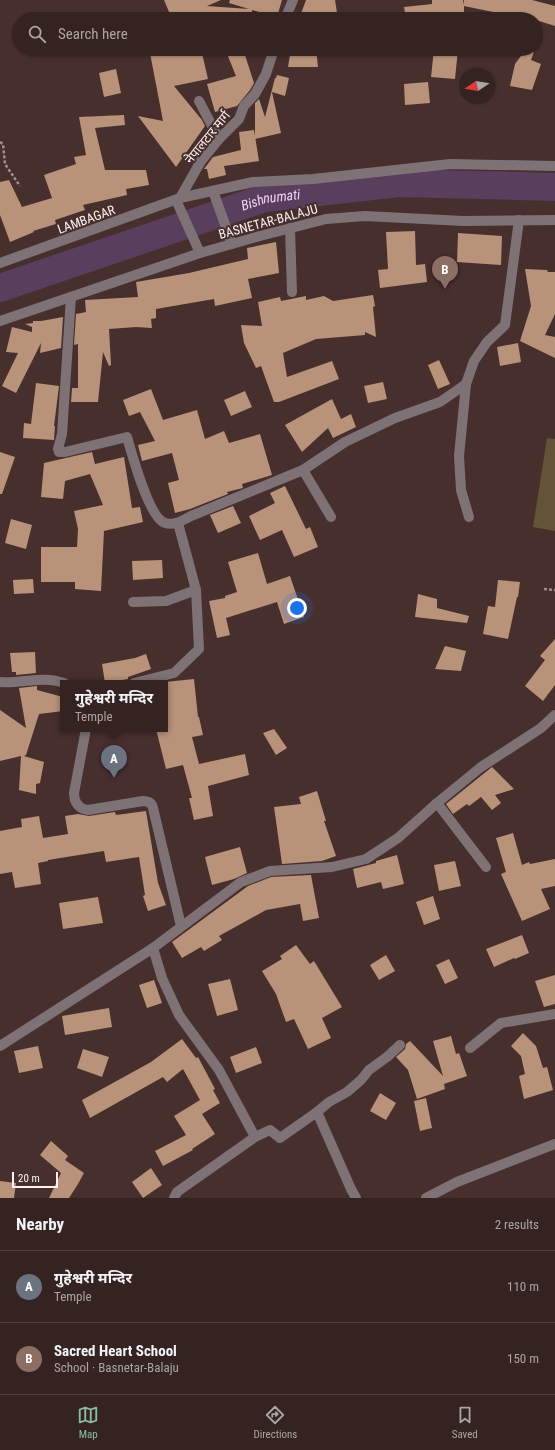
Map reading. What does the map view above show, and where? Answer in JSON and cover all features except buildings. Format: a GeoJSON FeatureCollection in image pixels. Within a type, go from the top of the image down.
{"type":"FeatureCollection","features":[{"type":"Feature","properties":{"kind":"street"},"geometry":{"type":"LineString","coordinates":[[288,12],[293,0]]}},
{"type":"Feature","properties":{"kind":"street","name":"नेपालटार मार्ग"},"geometry":{"type":"LineString","coordinates":[[178,199],[201,160],[239,119],[244,106],[255,94],[266,74],[272,56]]}},
{"type":"Feature","properties":{"kind":"street"},"geometry":{"type":"LineString","coordinates":[[199,101],[219,139]]}},
{"type":"Feature","properties":{"kind":"street","name":"LAMBAGAR"},"geometry":{"type":"LineString","coordinates":[[0,264],[178,199],[253,182],[313,179],[450,164],[555,166]]}},
{"type":"Feature","properties":{"kind":"street"},"geometry":{"type":"LineString","coordinates":[[214,191],[232,244]]}},
{"type":"Feature","properties":{"kind":"street"},"geometry":{"type":"LineString","coordinates":[[178,199],[182,213],[200,253]]}},
{"type":"Feature","properties":{"kind":"street","name":"BASNETAR-BALAJU"},"geometry":{"type":"LineString","coordinates":[[0,321],[200,253],[326,219],[365,216],[463,221],[555,220]]}},
{"type":"Feature","properties":{"kind":"street"},"geometry":{"type":"LineString","coordinates":[[469,517],[461,490],[459,456],[466,384],[474,361],[487,342],[505,325],[518,220]]}},
{"type":"Feature","properties":{"kind":"street"},"geometry":{"type":"LineString","coordinates":[[290,228],[292,292]]}},
{"type":"Feature","properties":{"kind":"street"},"geometry":{"type":"LineString","coordinates":[[71,297],[62,434],[58,449],[59,452],[65,452],[127,437],[148,500],[158,519],[165,523],[178,523],[191,516],[303,470],[345,442],[395,418],[440,402],[466,384]]}},
{"type":"Feature","properties":{"kind":"street"},"geometry":{"type":"LineString","coordinates":[[303,470],[331,517]]}},
{"type":"Feature","properties":{"kind":"street"},"geometry":{"type":"LineString","coordinates":[[146,680],[174,673],[199,649],[196,590],[178,523]]}},
{"type":"Feature","properties":{"kind":"street"},"geometry":{"type":"LineString","coordinates":[[133,602],[166,601],[196,590]]}},
{"type":"Feature","properties":{"kind":"street"},"geometry":{"type":"LineString","coordinates":[[0,682],[8,683],[37,679],[60,682]]}},
{"type":"Feature","properties":{"kind":"street"},"geometry":{"type":"LineString","coordinates":[[0,1046],[153,948],[241,882],[270,871],[332,867],[366,859],[398,838],[437,803],[481,767],[541,728],[555,715]]}},
{"type":"Feature","properties":{"kind":"street"},"geometry":{"type":"LineString","coordinates":[[85,732],[74,793],[75,802],[82,808],[88,810],[143,801],[151,804],[154,808],[181,926]]}},
{"type":"Feature","properties":{"kind":"street"},"geometry":{"type":"LineString","coordinates":[[437,803],[486,867]]}},
{"type":"Feature","properties":{"kind":"street"},"geometry":{"type":"LineString","coordinates":[[153,948],[162,978],[179,1015],[219,1070],[255,1137]]}},
{"type":"Feature","properties":{"kind":"street"},"geometry":{"type":"LineString","coordinates":[[470,1048],[501,1023],[555,1014]]}},
{"type":"Feature","properties":{"kind":"street"},"geometry":{"type":"LineString","coordinates":[[174,1198],[177,1192],[255,1137],[270,1130],[280,1138],[329,1102],[347,1092],[361,1080],[369,1070],[400,1045]]}},
{"type":"Feature","properties":{"kind":"street"},"geometry":{"type":"LineString","coordinates":[[317,1112],[350,1189],[356,1198]]}},
{"type":"Feature","properties":{"kind":"street"},"geometry":{"type":"LineString","coordinates":[[426,1198],[457,1182],[555,1144]]}},
{"type":"Feature","properties":{"kind":"path"},"geometry":{"type":"LineString","coordinates":[[0,142],[3,144],[5,164],[20,186]]}},
{"type":"Feature","properties":{"kind":"path"},"geometry":{"type":"LineString","coordinates":[[544,589],[555,590]]}},
{"type":"Feature","properties":{"kind":"shaded area"},"geometry":{"type":"Polygon","coordinates":[[[547,438],[555,439],[555,531],[533,527],[547,438]]]}},
{"type":"Feature","properties":{"kind":"waterway","name":"Bishnumati"},"geometry":{"type":"LineString","coordinates":[[0,288],[265,198],[399,183],[555,187]]}},
{"type":"Feature","properties":{"kind":"place","name":"Sacred Heart School"},"geometry":{"type":"Point","coordinates":[445,289]}},
{"type":"Feature","properties":{"kind":"place","name":"गुहेश्वरी मन्दिर"},"geometry":{"type":"Point","coordinates":[114,778]}}]}
